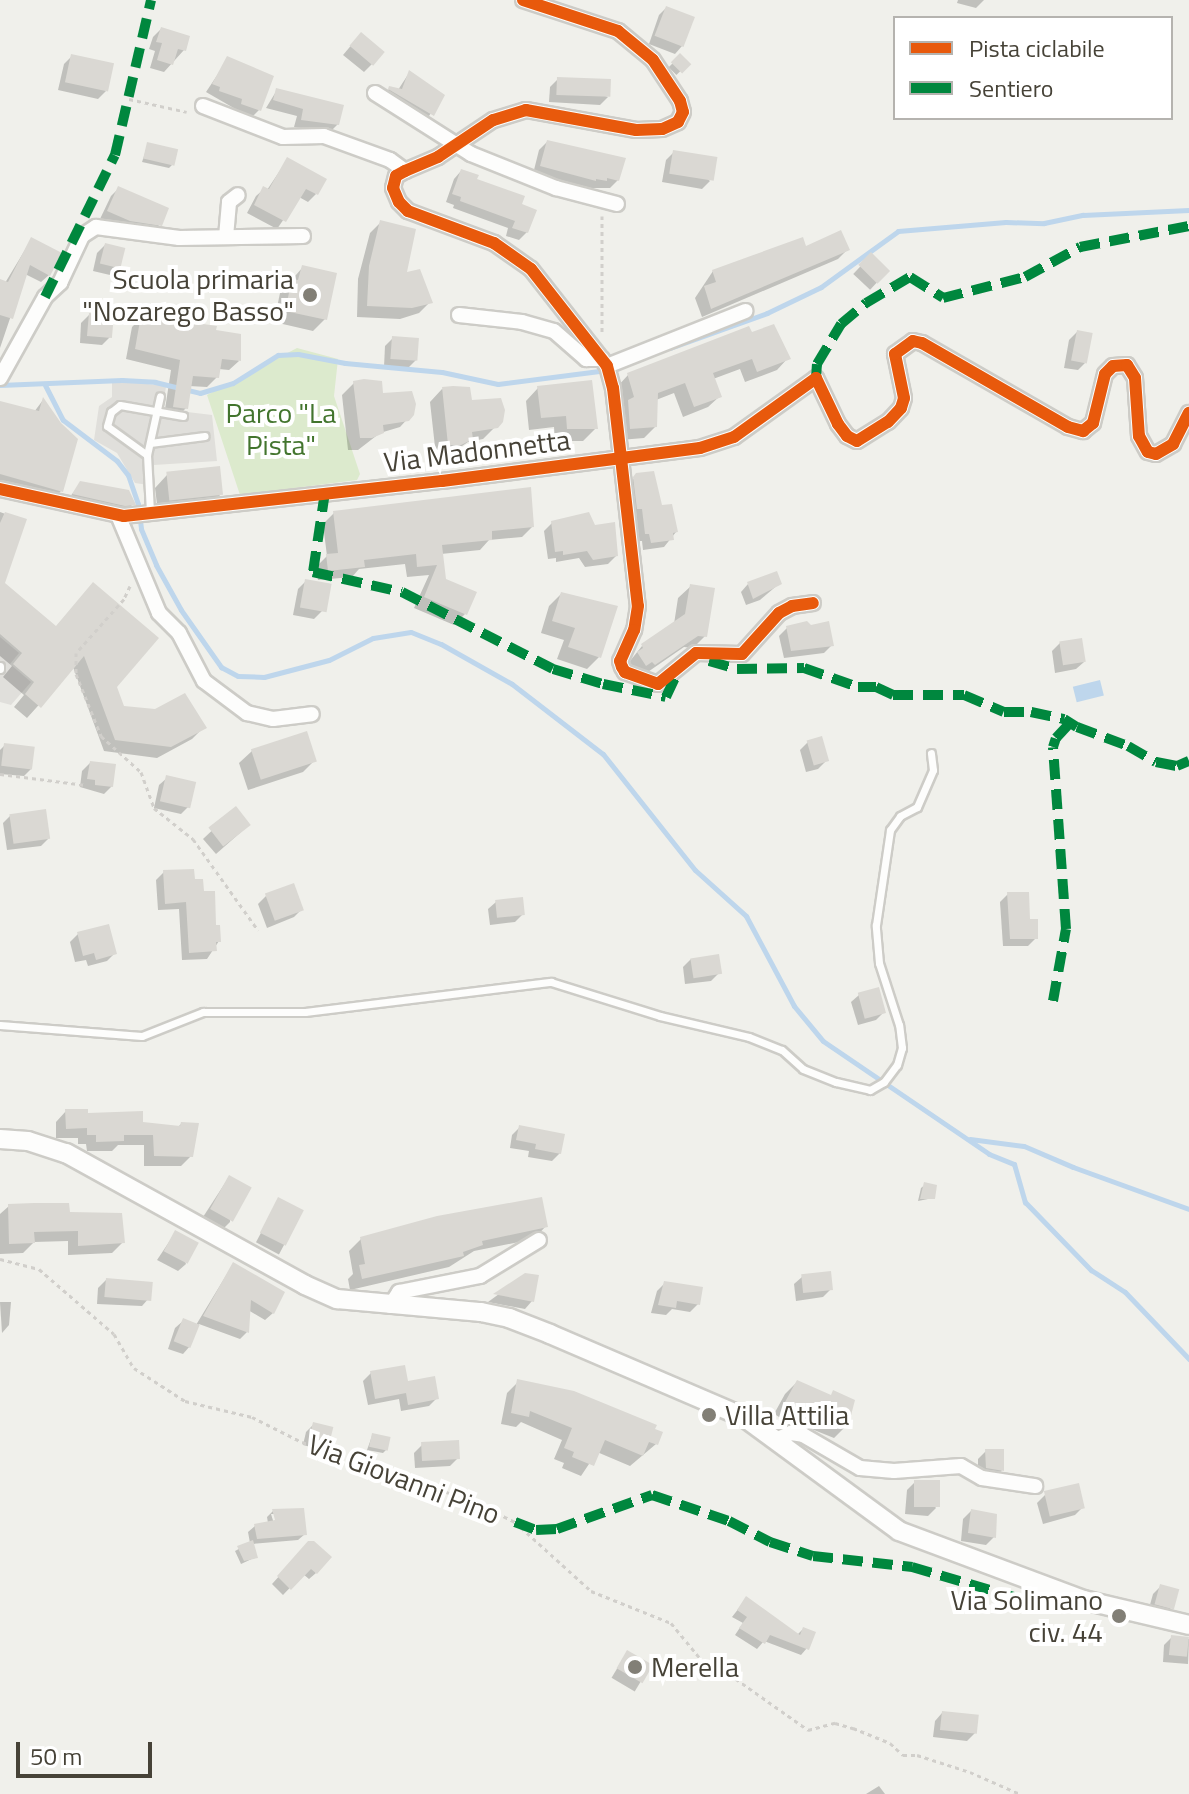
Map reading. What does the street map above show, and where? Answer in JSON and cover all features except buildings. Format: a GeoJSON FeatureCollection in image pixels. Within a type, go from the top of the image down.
{"type":"FeatureCollection","features":[{"type":"Feature","properties":{"kind":"street"},"geometry":{"type":"LineString","coordinates":[[523,0],[618,31],[653,60],[680,101],[683,112],[678,122],[662,129],[636,130],[526,110],[493,120],[458,144],[396,176],[393,188],[399,202],[408,211],[494,243],[531,269],[604,363],[613,388],[638,606],[634,630],[620,661],[625,672],[658,684],[696,653],[742,654],[779,613],[792,606],[813,603]]}},
{"type":"Feature","properties":{"kind":"street"},"geometry":{"type":"LineString","coordinates":[[375,93],[471,154],[556,188],[610,202]]}},
{"type":"Feature","properties":{"kind":"street"},"geometry":{"type":"LineString","coordinates":[[209,109],[283,137],[324,136],[390,160],[405,171]]}},
{"type":"Feature","properties":{"kind":"street"},"geometry":{"type":"LineString","coordinates":[[226,237],[229,202],[238,195]]}},
{"type":"Feature","properties":{"kind":"street"},"geometry":{"type":"LineString","coordinates":[[0,378],[45,297],[60,283],[82,236],[96,227],[179,238],[303,236]]}},
{"type":"Feature","properties":{"kind":"street"},"geometry":{"type":"LineString","coordinates":[[459,315],[522,322],[554,331],[586,359],[604,363],[745,311]]}},
{"type":"Feature","properties":{"kind":"street","name":"Via Madonnetta"},"geometry":{"type":"LineString","coordinates":[[121,515],[442,481],[718,444],[734,437],[816,378],[838,424],[847,436],[857,441],[877,430],[901,408],[904,398],[895,354],[913,341],[922,343],[1068,427],[1083,431],[1093,423],[1105,374],[1113,366],[1127,365],[1135,378],[1139,436],[1148,452],[1156,454],[1173,444],[1189,413]]}},
{"type":"Feature","properties":{"kind":"street"},"geometry":{"type":"LineString","coordinates":[[0,489],[121,515],[138,568],[159,613],[179,633],[204,681],[247,713],[273,719],[312,714]]}},
{"type":"Feature","properties":{"kind":"street"},"geometry":{"type":"LineString","coordinates":[[0,1139],[46,1145],[66,1153],[337,1299],[481,1312],[509,1318],[744,1417],[778,1439],[899,1531],[1084,1600],[1189,1625]]}},
{"type":"Feature","properties":{"kind":"street"},"geometry":{"type":"LineString","coordinates":[[390,1306],[399,1292],[480,1276],[539,1240]]}},
{"type":"Feature","properties":{"kind":"street"},"geometry":{"type":"LineString","coordinates":[[778,1439],[791,1433],[803,1435],[860,1468],[894,1471],[961,1466],[982,1478],[1035,1486]]}},
{"type":"Feature","properties":{"kind":"lane"},"geometry":{"type":"LineString","coordinates":[[150,512],[147,455],[160,396]]}},
{"type":"Feature","properties":{"kind":"lane"},"geometry":{"type":"LineString","coordinates":[[147,455],[107,426],[111,412],[120,405],[183,416]]}},
{"type":"Feature","properties":{"kind":"lane"},"geometry":{"type":"LineString","coordinates":[[150,443],[205,436]]}},
{"type":"Feature","properties":{"kind":"lane"},"geometry":{"type":"LineString","coordinates":[[0,1025],[142,1036],[203,1012],[305,1012],[551,982],[660,1016],[749,1037],[782,1050],[803,1069],[836,1082],[870,1090],[884,1082],[897,1065],[902,1048],[879,963],[876,925],[890,830],[900,816],[917,807],[933,770],[931,753]]}},
{"type":"Feature","properties":{"kind":"path"},"geometry":{"type":"LineString","coordinates":[[129,99],[170,111],[209,109]]}},
{"type":"Feature","properties":{"kind":"path"},"geometry":{"type":"LineString","coordinates":[[602,338],[610,202]]}},
{"type":"Feature","properties":{"kind":"path"},"geometry":{"type":"LineString","coordinates":[[138,568],[124,599],[76,653],[76,674],[101,736],[141,772],[154,808],[193,839],[258,930]]}},
{"type":"Feature","properties":{"kind":"path"},"geometry":{"type":"LineString","coordinates":[[0,774],[85,785]]}},
{"type":"Feature","properties":{"kind":"green space","name":"Parco \"La Pista\""},"geometry":{"type":"Polygon","coordinates":[[[297,348],[338,359],[334,396],[360,474],[357,480],[240,495],[207,395],[297,348]]]}},
{"type":"Feature","properties":{"kind":"shaded area"},"geometry":{"type":"Polygon","coordinates":[[[112,380],[166,386],[163,409],[212,415],[217,461],[154,465],[155,486],[135,483],[117,453],[94,440],[99,406],[112,397],[112,380]]]}},
{"type":"Feature","properties":{"kind":"shaded area"},"geometry":{"type":"Polygon","coordinates":[[[0,637],[19,653],[10,664],[31,682],[11,705],[0,702],[0,637]]]}},
{"type":"Feature","properties":{"kind":"water"},"geometry":{"type":"Polygon","coordinates":[[[1100,680],[1104,696],[1077,702],[1073,687],[1100,680]]]}},
{"type":"Feature","properties":{"kind":"waterway"},"geometry":{"type":"LineString","coordinates":[[670,348],[767,313],[821,287],[898,231],[1006,222],[1044,223],[1083,215],[1189,210]]}},
{"type":"Feature","properties":{"kind":"waterway"},"geometry":{"type":"LineString","coordinates":[[0,385],[122,380],[155,382],[200,393],[233,383],[278,355],[298,354],[345,363],[442,372],[498,384],[607,370]]}},
{"type":"Feature","properties":{"kind":"waterway"},"geometry":{"type":"LineString","coordinates":[[45,385],[63,420],[117,461],[128,475],[138,504],[141,529],[156,565],[181,610],[221,667],[238,676],[264,677],[329,660],[373,638],[411,632],[441,644],[512,684],[603,754],[695,870],[746,916],[794,1006],[823,1041],[989,1154],[1014,1164],[1025,1202],[1091,1270],[1125,1292],[1189,1359]]}},
{"type":"Feature","properties":{"kind":"waterway"},"geometry":{"type":"LineString","coordinates":[[970,1139],[1024,1146],[1189,1209]]}},
{"type":"Feature","properties":{"kind":"marked path"},"geometry":{"type":"LineString","coordinates":[[45,297],[115,155],[151,0]]}},
{"type":"Feature","properties":{"kind":"marked path"},"geometry":{"type":"LineString","coordinates":[[816,378],[817,364],[841,324],[866,303],[910,277],[943,298],[1025,277],[1080,247],[1189,226]]}},
{"type":"Feature","properties":{"kind":"marked path"},"geometry":{"type":"LineString","coordinates":[[325,492],[313,572],[402,592],[553,669],[603,684],[666,697],[676,676]]}},
{"type":"Feature","properties":{"kind":"marked path"},"geometry":{"type":"LineString","coordinates":[[709,661],[737,669],[804,668],[858,687],[876,687],[893,695],[964,695],[1004,712],[1031,712],[1064,719],[1128,746],[1156,762],[1177,766],[1189,761]]}},
{"type":"Feature","properties":{"kind":"marked path"},"geometry":{"type":"LineString","coordinates":[[1053,1001],[1066,929],[1053,747],[1056,738],[1070,723]]}},
{"type":"Feature","properties":{"kind":"marked path"},"geometry":{"type":"LineString","coordinates":[[515,1522],[536,1530],[557,1529],[652,1495],[729,1521],[770,1542],[813,1556],[912,1567],[1031,1602],[1055,1605],[1084,1600]]}},
{"type":"Feature","properties":{"kind":"cycle path"},"geometry":{"type":"LineString","coordinates":[[523,0],[618,31],[653,60],[680,101],[683,112],[678,122],[662,129],[636,130],[526,110],[493,120],[438,157],[396,176],[393,188],[399,202],[408,211],[494,243],[531,269],[607,366],[613,388],[638,606],[634,630],[620,661],[622,667],[625,672],[658,684],[696,653],[742,654],[779,613],[792,606],[813,603]]}},
{"type":"Feature","properties":{"kind":"cycle path"},"geometry":{"type":"LineString","coordinates":[[0,489],[124,516],[442,481],[700,448],[734,437],[816,378],[838,424],[847,436],[857,441],[888,422],[901,408],[904,398],[895,354],[913,341],[922,343],[1068,427],[1083,431],[1093,423],[1105,374],[1113,366],[1127,365],[1135,378],[1139,436],[1148,452],[1156,454],[1173,444],[1189,413]]}},
{"type":"Feature","properties":{"kind":"place","name":"Scuola primaria \"Nozarego Basso\""},"geometry":{"type":"Point","coordinates":[310,295]}},
{"type":"Feature","properties":{"kind":"place","name":"Villa Attilia"},"geometry":{"type":"Point","coordinates":[709,1415]}},
{"type":"Feature","properties":{"kind":"place","name":"Via Solimano civ. 44"},"geometry":{"type":"Point","coordinates":[1119,1616]}},
{"type":"Feature","properties":{"kind":"place","name":"Merella"},"geometry":{"type":"Point","coordinates":[635,1667]}}]}
